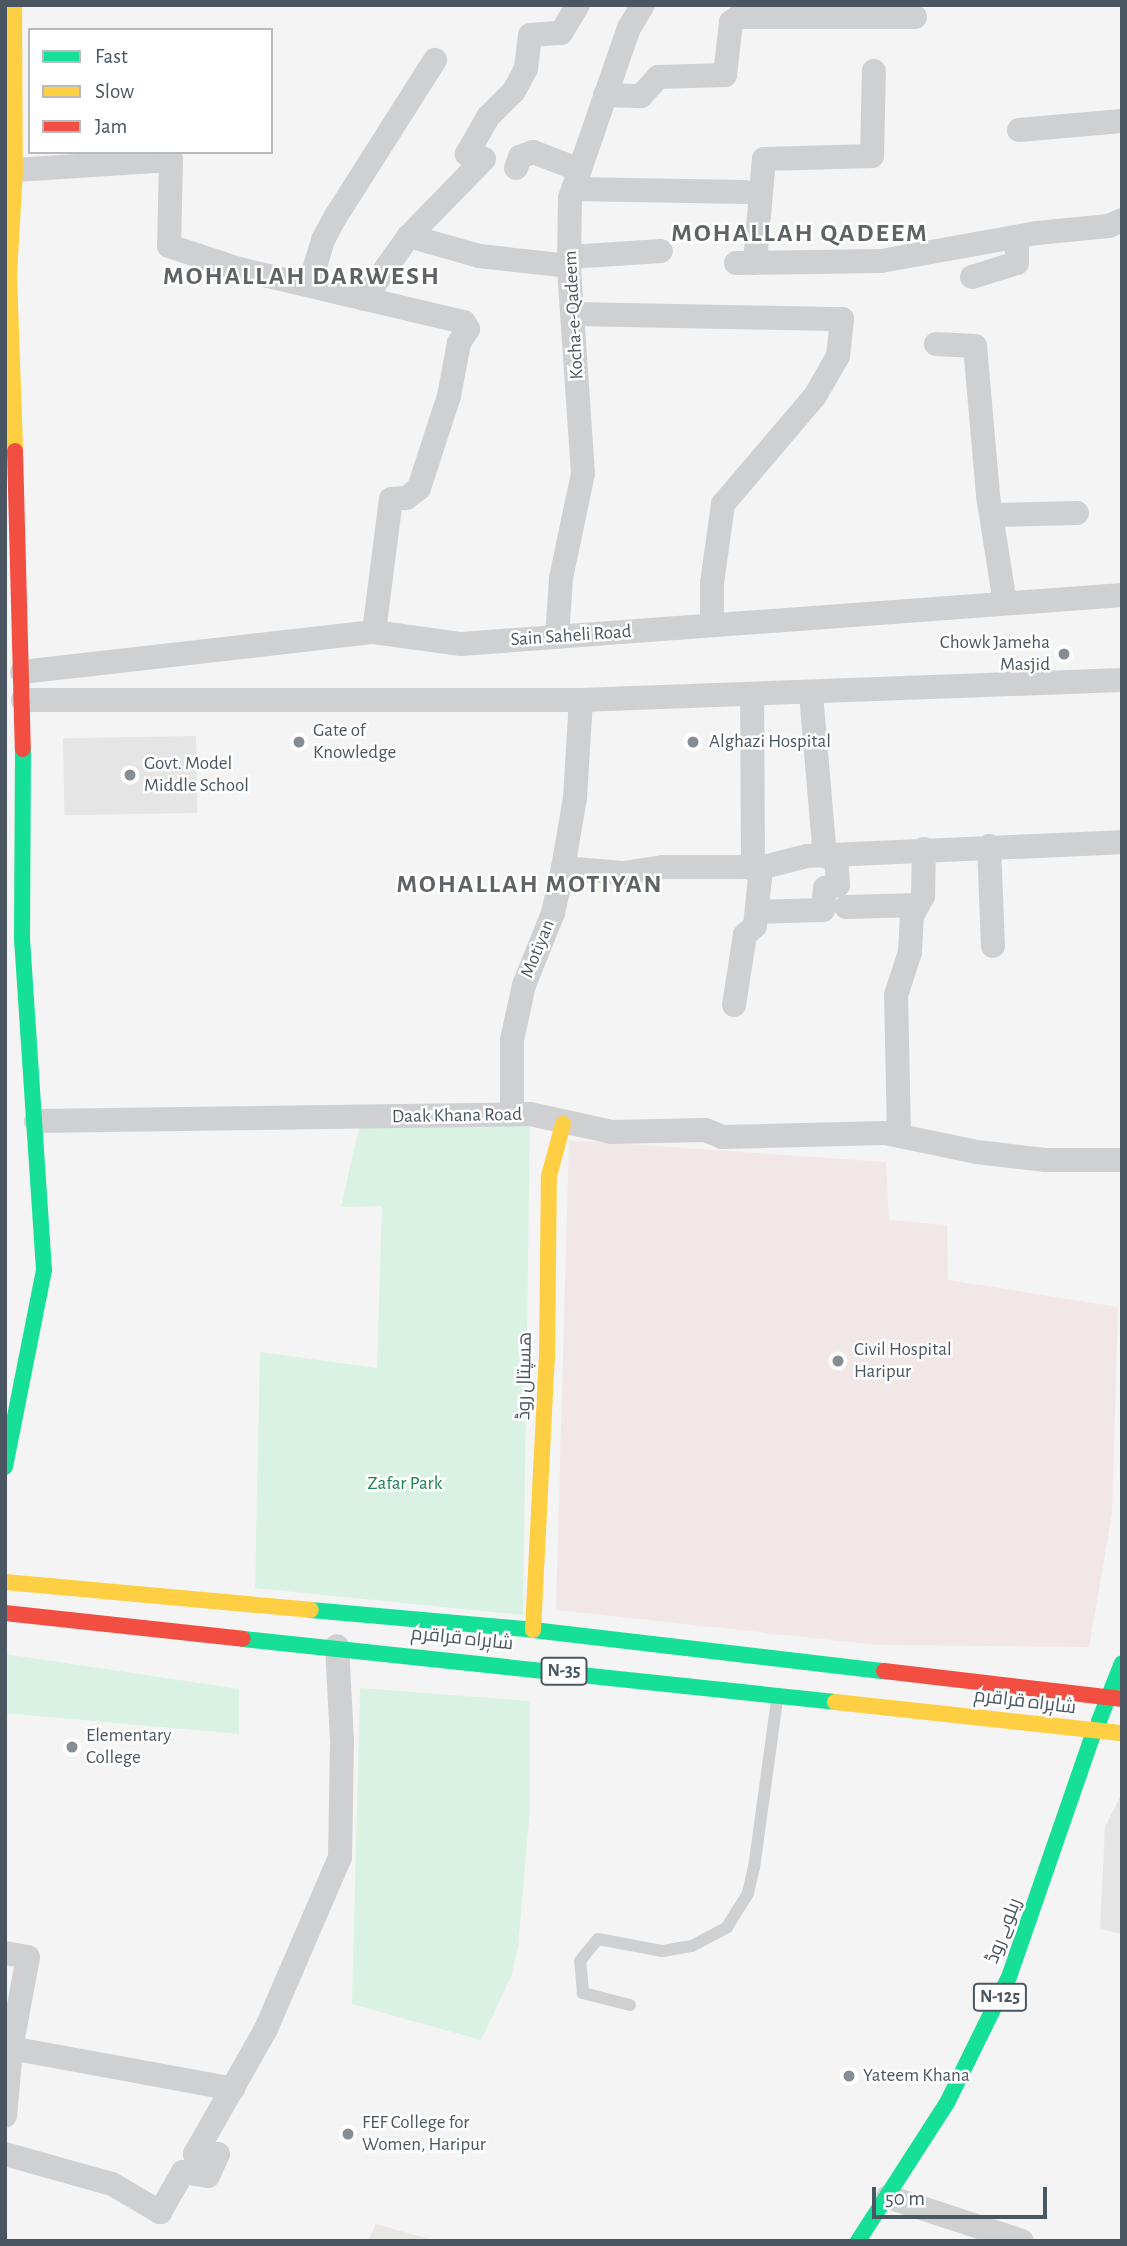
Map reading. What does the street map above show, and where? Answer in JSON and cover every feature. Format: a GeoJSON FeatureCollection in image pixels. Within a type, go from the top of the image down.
{"type":"FeatureCollection","features":[{"type":"Feature","properties":{"kind":"main road"},"geometry":{"type":"LineString","coordinates":[[5,1467],[44,1270],[36,1121],[14,938],[18,689],[7,275],[15,170],[14,5]]}},
{"type":"Feature","properties":{"kind":"main road","name":"ھسپتال روڈ"},"geometry":{"type":"LineString","coordinates":[[533,1630],[547,1371],[549,1176],[563,1124]]}},
{"type":"Feature","properties":{"kind":"main road","name":"شاہراہ قراقرم"},"geometry":{"type":"LineString","coordinates":[[5,1582],[533,1630],[1116,1698]]}},
{"type":"Feature","properties":{"kind":"main road","name":"شاہراہ قراقرم"},"geometry":{"type":"LineString","coordinates":[[5,1613],[337,1646],[1122,1733]]}},
{"type":"Feature","properties":{"kind":"main road","name":"ریلوے روڈ"},"geometry":{"type":"LineString","coordinates":[[858,2241],[947,2103],[1009,1977],[1094,1731],[1116,1698],[1122,1663]]}},
{"type":"Feature","properties":{"kind":"street"},"geometry":{"type":"LineString","coordinates":[[364,299],[409,236],[484,159],[467,154],[488,117],[514,91],[526,68],[530,35],[561,33],[578,5]]}},
{"type":"Feature","properties":{"kind":"street","name":"Kocha-e-Qadeem"},"geometry":{"type":"LineString","coordinates":[[556,637],[561,578],[583,474],[569,261],[577,180],[629,28],[643,5]]}},
{"type":"Feature","properties":{"kind":"street"},"geometry":{"type":"LineString","coordinates":[[605,95],[641,96],[657,77],[725,75],[732,22],[738,17],[915,17]]}},
{"type":"Feature","properties":{"kind":"street"},"geometry":{"type":"LineString","coordinates":[[310,283],[323,240],[335,216],[435,60]]}},
{"type":"Feature","properties":{"kind":"street"},"geometry":{"type":"LineString","coordinates":[[874,71],[872,156],[764,159],[746,263],[881,261],[1017,237],[1109,226],[1122,220]]}},
{"type":"Feature","properties":{"kind":"street"},"geometry":{"type":"LineString","coordinates":[[1019,130],[1122,121]]}},
{"type":"Feature","properties":{"kind":"street"},"geometry":{"type":"LineString","coordinates":[[516,168],[520,157],[533,152],[577,180],[744,192]]}},
{"type":"Feature","properties":{"kind":"street"},"geometry":{"type":"LineString","coordinates":[[15,170],[171,160],[169,246],[239,268],[464,322],[468,329],[459,343],[449,396],[419,488],[406,498],[391,499],[374,632]]}},
{"type":"Feature","properties":{"kind":"street"},"geometry":{"type":"LineString","coordinates":[[409,236],[479,256],[569,261],[661,251]]}},
{"type":"Feature","properties":{"kind":"street"},"geometry":{"type":"LineString","coordinates":[[972,276],[1017,263],[1017,237]]}},
{"type":"Feature","properties":{"kind":"street"},"geometry":{"type":"LineString","coordinates":[[574,314],[842,319],[838,356],[815,396],[723,504],[712,583],[712,624]]}},
{"type":"Feature","properties":{"kind":"street"},"geometry":{"type":"LineString","coordinates":[[936,344],[975,346],[992,515],[1005,603]]}},
{"type":"Feature","properties":{"kind":"street"},"geometry":{"type":"LineString","coordinates":[[992,515],[1077,513]]}},
{"type":"Feature","properties":{"kind":"street","name":"Sain Saheli Road"},"geometry":{"type":"LineString","coordinates":[[18,689],[374,632],[461,644],[1122,595]]}},
{"type":"Feature","properties":{"kind":"street"},"geometry":{"type":"LineString","coordinates":[[18,689],[580,700],[811,694],[1122,680]]}},
{"type":"Feature","properties":{"kind":"street"},"geometry":{"type":"LineString","coordinates":[[757,912],[823,910],[825,888],[838,885],[831,856],[811,694]]}},
{"type":"Feature","properties":{"kind":"street"},"geometry":{"type":"LineString","coordinates":[[734,1005],[745,935],[755,926],[760,878],[753,867],[752,695]]}},
{"type":"Feature","properties":{"kind":"street","name":"Motiyan"},"geometry":{"type":"LineString","coordinates":[[512,1114],[512,1040],[524,985],[553,914],[563,868],[575,799],[580,700]]}},
{"type":"Feature","properties":{"kind":"street"},"geometry":{"type":"LineString","coordinates":[[563,868],[624,873],[663,867],[753,867],[831,856],[924,849],[1122,842]]}},
{"type":"Feature","properties":{"kind":"street"},"geometry":{"type":"LineString","coordinates":[[989,846],[993,946]]}},
{"type":"Feature","properties":{"kind":"street"},"geometry":{"type":"LineString","coordinates":[[900,1135],[896,995],[918,905],[923,896],[924,849]]}},
{"type":"Feature","properties":{"kind":"street"},"geometry":{"type":"LineString","coordinates":[[846,907],[918,905]]}},
{"type":"Feature","properties":{"kind":"street","name":"Daak Khana Road"},"geometry":{"type":"LineString","coordinates":[[36,1121],[530,1114],[563,1124],[582,1123],[612,1132],[705,1130],[722,1137],[900,1135],[977,1152],[1045,1160],[1122,1160]]}},
{"type":"Feature","properties":{"kind":"street"},"geometry":{"type":"LineString","coordinates":[[5,2154],[112,2184],[160,2212],[183,2172],[208,2176],[218,2154],[195,2154],[296,1967],[340,1857],[342,1741],[337,1646]]}},
{"type":"Feature","properties":{"kind":"street"},"geometry":{"type":"LineString","coordinates":[[5,1953],[28,1957],[8,2048],[5,2116]]}},
{"type":"Feature","properties":{"kind":"street"},"geometry":{"type":"LineString","coordinates":[[8,2048],[233,2088]]}},
{"type":"Feature","properties":{"kind":"street"},"geometry":{"type":"LineString","coordinates":[[888,2197],[1022,2241]]}},
{"type":"Feature","properties":{"kind":"lane"},"geometry":{"type":"LineString","coordinates":[[630,2005],[583,1993],[580,1961],[598,1939],[663,1951],[692,1946],[727,1927],[748,1893],[754,1868],[778,1694]]}},
{"type":"Feature","properties":{"kind":"shaded area","name":"Govt. Model Middle School"},"geometry":{"type":"Polygon","coordinates":[[[196,736],[197,813],[64,815],[63,738],[196,736]]]}},
{"type":"Feature","properties":{"kind":"shaded area","name":"Civil Hospital Haripur"},"geometry":{"type":"Polygon","coordinates":[[[569,1140],[886,1162],[889,1220],[947,1225],[948,1280],[1118,1307],[1112,1514],[1089,1647],[878,1645],[556,1610],[569,1140]]]}},
{"type":"Feature","properties":{"kind":"shaded area"},"geometry":{"type":"Polygon","coordinates":[[[1122,1793],[1122,1934],[1100,1929],[1105,1827],[1122,1793]]]}},
{"type":"Feature","properties":{"kind":"shaded area"},"geometry":{"type":"Polygon","coordinates":[[[376,2224],[436,2241],[368,2241],[376,2224]]]}},
{"type":"Feature","properties":{"kind":"green space","name":"Zafar Park"},"geometry":{"type":"Polygon","coordinates":[[[530,1117],[523,1615],[255,1588],[260,1352],[377,1368],[382,1206],[341,1207],[361,1119],[530,1117]]]}},
{"type":"Feature","properties":{"kind":"green space"},"geometry":{"type":"Polygon","coordinates":[[[5,1654],[239,1689],[239,1734],[5,1713],[5,1654]]]}},
{"type":"Feature","properties":{"kind":"green space"},"geometry":{"type":"Polygon","coordinates":[[[360,1688],[530,1701],[530,1808],[518,1947],[511,1977],[481,2040],[352,2004],[360,1688]]]}},
{"type":"Feature","properties":{"kind":"traffic: fast"},"geometry":{"type":"LineString","coordinates":[[5,1467],[44,1270],[22,937],[23,749]]}},
{"type":"Feature","properties":{"kind":"traffic: fast"},"geometry":{"type":"LineString","coordinates":[[311,1610],[533,1630],[884,1671]]}},
{"type":"Feature","properties":{"kind":"traffic: fast"},"geometry":{"type":"LineString","coordinates":[[243,1639],[835,1702]]}},
{"type":"Feature","properties":{"kind":"traffic: fast"},"geometry":{"type":"LineString","coordinates":[[1099,1721],[1122,1663]]}},
{"type":"Feature","properties":{"kind":"traffic: fast"},"geometry":{"type":"LineString","coordinates":[[858,2241],[947,2103],[1009,1977],[1094,1731]]}},
{"type":"Feature","properties":{"kind":"traffic: slow"},"geometry":{"type":"LineString","coordinates":[[14,5],[15,170],[9,275],[15,451]]}},
{"type":"Feature","properties":{"kind":"traffic: slow"},"geometry":{"type":"LineString","coordinates":[[533,1630],[547,1358],[549,1176],[563,1124]]}},
{"type":"Feature","properties":{"kind":"traffic: slow"},"geometry":{"type":"LineString","coordinates":[[5,1582],[311,1610]]}},
{"type":"Feature","properties":{"kind":"traffic: slow"},"geometry":{"type":"LineString","coordinates":[[835,1702],[1122,1733]]}},
{"type":"Feature","properties":{"kind":"traffic: jam"},"geometry":{"type":"LineString","coordinates":[[15,451],[23,749]]}},
{"type":"Feature","properties":{"kind":"traffic: jam"},"geometry":{"type":"LineString","coordinates":[[5,1613],[243,1639]]}},
{"type":"Feature","properties":{"kind":"traffic: jam"},"geometry":{"type":"LineString","coordinates":[[884,1671],[1122,1699]]}},
{"type":"Feature","properties":{"kind":"place","name":"Chowk Jameha Masjid"},"geometry":{"type":"Point","coordinates":[1064,654]}},
{"type":"Feature","properties":{"kind":"place","name":"Gate of Knowledge"},"geometry":{"type":"Point","coordinates":[299,742]}},
{"type":"Feature","properties":{"kind":"place","name":"Alghazi Hospital"},"geometry":{"type":"Point","coordinates":[693,742]}},
{"type":"Feature","properties":{"kind":"place","name":"Govt. Model Middle School"},"geometry":{"type":"Point","coordinates":[130,775]}},
{"type":"Feature","properties":{"kind":"place","name":"Civil Hospital Haripur"},"geometry":{"type":"Point","coordinates":[838,1361]}},
{"type":"Feature","properties":{"kind":"place","name":"Elementary College"},"geometry":{"type":"Point","coordinates":[72,1747]}},
{"type":"Feature","properties":{"kind":"place","name":"Yateem Khana"},"geometry":{"type":"Point","coordinates":[849,2076]}},
{"type":"Feature","properties":{"kind":"place","name":"FEF College for Women, Haripur"},"geometry":{"type":"Point","coordinates":[348,2134]}},
{"type":"Feature","properties":{"kind":"district","name":"MOHALLAH QADEEM"},"geometry":{"type":"Point","coordinates":[800,234]}},
{"type":"Feature","properties":{"kind":"district","name":"MOHALLAH DARWESH"},"geometry":{"type":"Point","coordinates":[302,277]}},
{"type":"Feature","properties":{"kind":"district","name":"MOHALLAH MOTIYAN"},"geometry":{"type":"Point","coordinates":[530,885]}}]}
